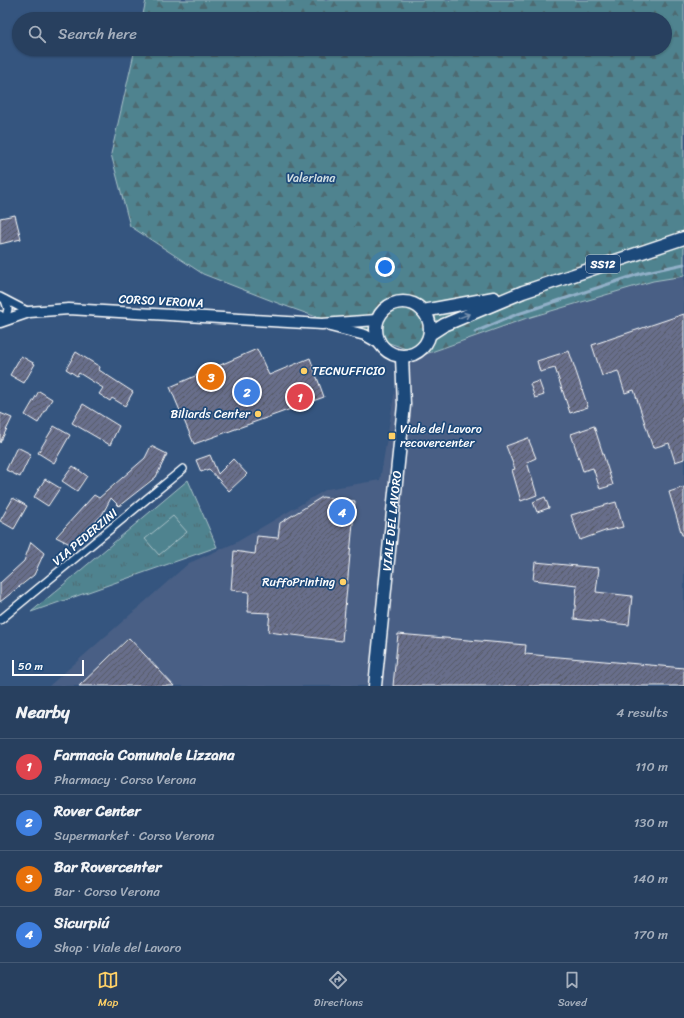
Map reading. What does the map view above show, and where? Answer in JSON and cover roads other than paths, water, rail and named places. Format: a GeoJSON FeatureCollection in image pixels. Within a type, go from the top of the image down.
{"type":"FeatureCollection","features":[{"type":"Feature","properties":{"kind":"main road","name":"SS12"},"geometry":{"type":"LineString","coordinates":[[402,356],[411,355],[420,351],[430,334],[444,325],[523,292],[684,238]]}},
{"type":"Feature","properties":{"kind":"main road","name":"SS12"},"geometry":{"type":"LineString","coordinates":[[423,311],[523,292]]}},
{"type":"Feature","properties":{"kind":"main road"},"geometry":{"type":"LineString","coordinates":[[379,343],[376,331],[378,320],[382,312],[389,306],[398,302],[407,302],[416,305],[423,311],[429,322],[430,334]]}},
{"type":"Feature","properties":{"kind":"main road","name":"CORSO VERONA"},"geometry":{"type":"LineString","coordinates":[[2,319],[29,312],[69,309],[322,324]]}},
{"type":"Feature","properties":{"kind":"main road"},"geometry":{"type":"LineString","coordinates":[[322,324],[378,320]]}},
{"type":"Feature","properties":{"kind":"main road"},"geometry":{"type":"LineString","coordinates":[[322,324],[365,335],[379,343],[389,352],[402,356]]}},
{"type":"Feature","properties":{"kind":"main road","name":"VIALE DEL LAVORO"},"geometry":{"type":"LineString","coordinates":[[375,686],[404,405],[402,356]]}},
{"type":"Feature","properties":{"kind":"street"},"geometry":{"type":"LineString","coordinates":[[3,299],[29,312]]}},
{"type":"Feature","properties":{"kind":"street"},"geometry":{"type":"LineString","coordinates":[[2,319],[8,309],[3,299]]}},
{"type":"Feature","properties":{"kind":"street","name":"VIA PEDERZINI"},"geometry":{"type":"LineString","coordinates":[[0,620],[183,469]]}},
{"type":"Feature","properties":{"kind":"waterway"},"geometry":{"type":"LineString","coordinates":[[475,332],[515,315],[642,273],[684,264]]}},
{"type":"Feature","properties":{"kind":"place","name":"TECNUFFICIO"},"geometry":{"type":"Point","coordinates":[304,371]}},
{"type":"Feature","properties":{"kind":"place","name":"Bar Rovercenter"},"geometry":{"type":"Point","coordinates":[211,377]}},
{"type":"Feature","properties":{"kind":"place","name":"Rover Center"},"geometry":{"type":"Point","coordinates":[247,392]}},
{"type":"Feature","properties":{"kind":"place","name":"Farmacia Comunale Lizzana"},"geometry":{"type":"Point","coordinates":[300,397]}},
{"type":"Feature","properties":{"kind":"place","name":"Biliards Center"},"geometry":{"type":"Point","coordinates":[258,414]}},
{"type":"Feature","properties":{"kind":"place","name":"Viale del Lavoro recovercenter"},"geometry":{"type":"Point","coordinates":[392,436]}},
{"type":"Feature","properties":{"kind":"place","name":"Sicurpiú"},"geometry":{"type":"Point","coordinates":[342,512]}},
{"type":"Feature","properties":{"kind":"place","name":"RuffoPrinting"},"geometry":{"type":"Point","coordinates":[343,582]}},
{"type":"Feature","properties":{"kind":"park label","name":"Valeriana"},"geometry":{"type":"Point","coordinates":[311,178]}}]}
